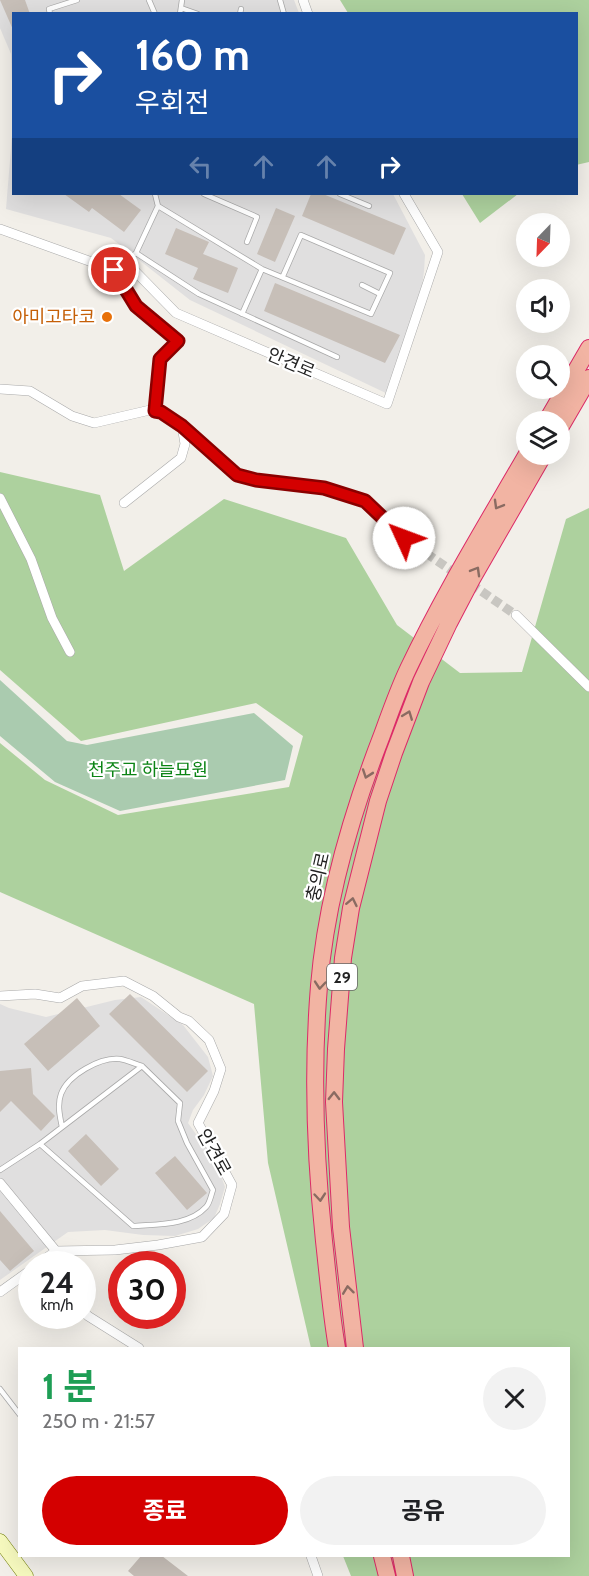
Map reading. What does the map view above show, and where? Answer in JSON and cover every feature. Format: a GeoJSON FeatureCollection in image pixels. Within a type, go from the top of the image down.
{"type":"FeatureCollection","features":[{"type":"Feature","properties":{"kind":"highway"},"geometry":{"type":"LineString","coordinates":[[552,411],[589,348]]}},
{"type":"Feature","properties":{"kind":"highway"},"geometry":{"type":"LineString","coordinates":[[570,411],[589,378]]}},
{"type":"Feature","properties":{"kind":"highway","name":"충의로"},"geometry":{"type":"LineString","coordinates":[[337,1347],[321,1213],[315,1089],[319,984],[334,890],[368,769],[407,672],[439,605],[521,465]]}},
{"type":"Feature","properties":{"kind":"highway","name":"29"},"geometry":{"type":"LineString","coordinates":[[356,1347],[342,1227],[334,1102],[342,969],[351,908],[378,801],[421,682],[472,579],[538,465]]}},
{"type":"Feature","properties":{"kind":"highway"},"geometry":{"type":"LineString","coordinates":[[382,1557],[387,1576]]}},
{"type":"Feature","properties":{"kind":"highway"},"geometry":{"type":"LineString","coordinates":[[401,1557],[405,1576]]}},
{"type":"Feature","properties":{"kind":"main road"},"geometry":{"type":"LineString","coordinates":[[0,1541],[26,1576]]}},
{"type":"Feature","properties":{"kind":"street","name":"안견로"},"geometry":{"type":"LineString","coordinates":[[126,262],[176,313],[387,404],[438,252],[405,195]]}},
{"type":"Feature","properties":{"kind":"street"},"geometry":{"type":"LineString","coordinates":[[0,229],[114,270],[136,306],[178,341],[160,359],[155,411]]}},
{"type":"Feature","properties":{"kind":"street"},"geometry":{"type":"LineString","coordinates":[[114,270],[126,262]]}},
{"type":"Feature","properties":{"kind":"street"},"geometry":{"type":"LineString","coordinates":[[0,389],[30,391],[72,416],[94,423],[150,410],[161,412],[182,426],[237,475],[256,480],[324,488],[365,501],[404,538]]}},
{"type":"Feature","properties":{"kind":"street"},"geometry":{"type":"LineString","coordinates":[[124,503],[181,458],[185,444],[182,426]]}},
{"type":"Feature","properties":{"kind":"street"},"geometry":{"type":"LineString","coordinates":[[0,498],[31,559],[52,618],[70,652]]}},
{"type":"Feature","properties":{"kind":"street"},"geometry":{"type":"LineString","coordinates":[[516,615],[589,687]]}},
{"type":"Feature","properties":{"kind":"street","name":"안견로"},"geometry":{"type":"LineString","coordinates":[[0,996],[35,994],[60,998],[82,986],[124,981],[153,996],[179,1017],[189,1021],[209,1040],[220,1069],[214,1091],[198,1123],[232,1185],[224,1214],[202,1237],[115,1250],[56,1251]]}},
{"type":"Feature","properties":{"kind":"street"},"geometry":{"type":"LineString","coordinates":[[0,1183],[56,1251]]}},
{"type":"Feature","properties":{"kind":"street"},"geometry":{"type":"LineString","coordinates":[[0,1292],[18,1279]]}},
{"type":"Feature","properties":{"kind":"street"},"geometry":{"type":"LineString","coordinates":[[96,1321],[137,1347]]}},
{"type":"Feature","properties":{"kind":"street"},"geometry":{"type":"LineString","coordinates":[[311,1557],[318,1576]]}},
{"type":"Feature","properties":{"kind":"lane"},"geometry":{"type":"LineString","coordinates":[[50,12],[49,9],[60,2],[77,0]]}},
{"type":"Feature","properties":{"kind":"lane"},"geometry":{"type":"LineString","coordinates":[[181,11],[182,0]]}},
{"type":"Feature","properties":{"kind":"lane"},"geometry":{"type":"LineString","coordinates":[[126,262],[136,253],[158,206],[155,195]]}},
{"type":"Feature","properties":{"kind":"lane"},"geometry":{"type":"LineString","coordinates":[[206,195],[257,217],[247,242]]}},
{"type":"Feature","properties":{"kind":"lane"},"geometry":{"type":"LineString","coordinates":[[342,195],[369,206]]}},
{"type":"Feature","properties":{"kind":"lane"},"geometry":{"type":"LineString","coordinates":[[158,206],[262,269],[371,314],[390,273],[301,235],[283,276]]}},
{"type":"Feature","properties":{"kind":"lane"},"geometry":{"type":"LineString","coordinates":[[136,253],[199,294],[337,357]]}},
{"type":"Feature","properties":{"kind":"lane"},"geometry":{"type":"LineString","coordinates":[[242,314],[262,269]]}},
{"type":"Feature","properties":{"kind":"lane"},"geometry":{"type":"LineString","coordinates":[[362,285],[380,294]]}},
{"type":"Feature","properties":{"kind":"lane"},"geometry":{"type":"LineString","coordinates":[[62,1127],[59,1111],[61,1094],[82,1071],[92,1064],[120,1059],[142,1066]]}},
{"type":"Feature","properties":{"kind":"lane"},"geometry":{"type":"LineString","coordinates":[[0,1170],[40,1144],[142,1066]]}},
{"type":"Feature","properties":{"kind":"lane","name":"안견로"},"geometry":{"type":"LineString","coordinates":[[40,1144],[133,1226],[192,1218],[207,1206],[213,1190],[187,1143],[178,1121],[180,1103],[142,1066]]}},
{"type":"Feature","properties":{"kind":"lane"},"geometry":{"type":"LineString","coordinates":[[0,1389],[18,1412]]}},
{"type":"Feature","properties":{"kind":"shaded area"},"geometry":{"type":"Polygon","coordinates":[[[0,0],[294,0],[299,12],[12,12],[12,82],[11,54],[0,28],[0,0]]]}},
{"type":"Feature","properties":{"kind":"shaded area"},"geometry":{"type":"Polygon","coordinates":[[[12,135],[12,195],[394,195],[425,255],[422,287],[390,395],[190,300],[111,238],[6,209],[12,135]]]}},
{"type":"Feature","properties":{"kind":"shaded area"},"geometry":{"type":"Polygon","coordinates":[[[141,997],[183,1025],[208,1057],[213,1076],[188,1123],[216,1162],[225,1187],[220,1204],[214,1218],[198,1229],[175,1236],[105,1230],[68,1232],[41,1251],[18,1251],[18,1267],[0,1280],[0,1004],[46,1017],[115,1000],[141,997]]]}},
{"type":"Feature","properties":{"kind":"green space"},"geometry":{"type":"Polygon","coordinates":[[[340,0],[589,0],[589,162],[578,165],[578,12],[347,12],[340,0]]]}},
{"type":"Feature","properties":{"kind":"green space"},"geometry":{"type":"Polygon","coordinates":[[[463,195],[517,195],[480,223],[463,195]]]}},
{"type":"Feature","properties":{"kind":"green space"},"geometry":{"type":"Polygon","coordinates":[[[0,472],[100,495],[124,571],[224,499],[346,538],[397,625],[460,673],[522,672],[566,519],[589,508],[589,1576],[351,1576],[343,1557],[570,1557],[570,1347],[311,1347],[268,1163],[254,1004],[0,892],[0,743],[45,780],[118,815],[289,787],[303,736],[256,703],[81,741],[0,670],[0,472]]]}},
{"type":"Feature","properties":{"kind":"green space","name":"천주교 하늘묘원"},"geometry":{"type":"Polygon","coordinates":[[[0,680],[67,741],[87,745],[254,713],[293,746],[285,780],[120,811],[55,782],[0,736],[0,680]]]}},
{"type":"Feature","properties":{"kind":"building"},"geometry":{"type":"Polygon","coordinates":[[[0,0],[25,0],[29,12],[12,12],[12,27],[0,0]]]}},
{"type":"Feature","properties":{"kind":"building"},"geometry":{"type":"Polygon","coordinates":[[[65,195],[120,195],[141,210],[124,232],[92,208],[89,212],[65,195]]]}},
{"type":"Feature","properties":{"kind":"building"},"geometry":{"type":"Polygon","coordinates":[[[311,195],[325,195],[406,228],[394,255],[302,216],[311,195]]]}},
{"type":"Feature","properties":{"kind":"building"},"geometry":{"type":"Polygon","coordinates":[[[276,208],[295,216],[275,262],[257,254],[276,208]]]}},
{"type":"Feature","properties":{"kind":"building"},"geometry":{"type":"Polygon","coordinates":[[[176,228],[209,242],[203,254],[238,268],[228,293],[193,279],[198,268],[165,254],[176,228]]]}},
{"type":"Feature","properties":{"kind":"building"},"geometry":{"type":"Polygon","coordinates":[[[275,283],[400,335],[385,363],[264,311],[275,283]]]}},
{"type":"Feature","properties":{"kind":"building"},"geometry":{"type":"Polygon","coordinates":[[[130,994],[208,1071],[187,1092],[109,1014],[130,994]]]}},
{"type":"Feature","properties":{"kind":"building"},"geometry":{"type":"Polygon","coordinates":[[[77,998],[100,1026],[48,1071],[24,1044],[77,998]]]}},
{"type":"Feature","properties":{"kind":"building"},"geometry":{"type":"Polygon","coordinates":[[[31,1068],[33,1094],[55,1116],[41,1131],[11,1101],[0,1112],[0,1071],[31,1068]]]}},
{"type":"Feature","properties":{"kind":"building"},"geometry":{"type":"Polygon","coordinates":[[[86,1134],[119,1169],[101,1186],[68,1151],[86,1134]]]}},
{"type":"Feature","properties":{"kind":"building"},"geometry":{"type":"Polygon","coordinates":[[[175,1156],[207,1193],[187,1210],[155,1173],[175,1156]]]}},
{"type":"Feature","properties":{"kind":"building"},"geometry":{"type":"Polygon","coordinates":[[[0,1211],[34,1251],[18,1251],[18,1264],[10,1271],[0,1260],[0,1211]]]}},
{"type":"Feature","properties":{"kind":"building"},"geometry":{"type":"Polygon","coordinates":[[[140,1557],[163,1557],[188,1576],[134,1576],[128,1571],[140,1557]]]}},
{"type":"Feature","properties":{"kind":"tunnel"},"geometry":{"type":"LineString","coordinates":[[404,538],[516,615]]}},
{"type":"Feature","properties":{"kind":"place","name":"아미고타코"},"geometry":{"type":"Point","coordinates":[107,317]}},
{"type":"Feature","properties":{"kind":"route"},"geometry":{"type":"LineString","coordinates":[[114,270],[136,306],[178,341],[160,359],[155,411],[161,412],[182,426],[237,475],[256,480],[324,488],[365,501],[404,538]]}}]}
